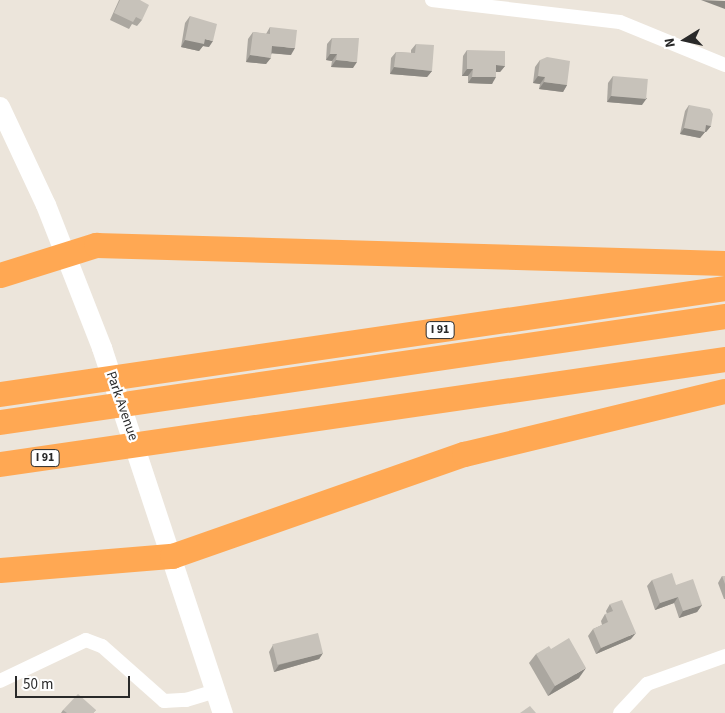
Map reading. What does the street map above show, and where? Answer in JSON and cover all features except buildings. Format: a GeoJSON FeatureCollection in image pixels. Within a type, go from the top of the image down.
{"type":"FeatureCollection","features":[{"type":"Feature","properties":{"kind":"highway"},"geometry":{"type":"LineString","coordinates":[[0,275],[65,251],[103,245],[725,263]]}},
{"type":"Feature","properties":{"kind":"highway","name":"I 91"},"geometry":{"type":"LineString","coordinates":[[0,394],[725,288]]}},
{"type":"Feature","properties":{"kind":"highway"},"geometry":{"type":"LineString","coordinates":[[0,436],[79,418],[725,316]]}},
{"type":"Feature","properties":{"kind":"highway"},"geometry":{"type":"LineString","coordinates":[[166,405],[725,332]]}},
{"type":"Feature","properties":{"kind":"highway","name":"I 91"},"geometry":{"type":"LineString","coordinates":[[0,464],[725,359]]}},
{"type":"Feature","properties":{"kind":"highway"},"geometry":{"type":"LineString","coordinates":[[0,570],[172,556],[464,454],[725,391]]}},
{"type":"Feature","properties":{"kind":"highway"},"geometry":{"type":"LineString","coordinates":[[0,422],[79,418]]}},
{"type":"Feature","properties":{"kind":"main road","name":"Park Avenue"},"geometry":{"type":"LineString","coordinates":[[0,107],[65,251],[172,556],[224,713]]}},
{"type":"Feature","properties":{"kind":"street"},"geometry":{"type":"LineString","coordinates":[[432,0],[620,22],[725,65]]}},
{"type":"Feature","properties":{"kind":"street"},"geometry":{"type":"LineString","coordinates":[[0,681],[86,640],[102,646],[164,701],[186,700],[216,691]]}},
{"type":"Feature","properties":{"kind":"street"},"geometry":{"type":"LineString","coordinates":[[620,713],[647,684],[725,656]]}}]}
